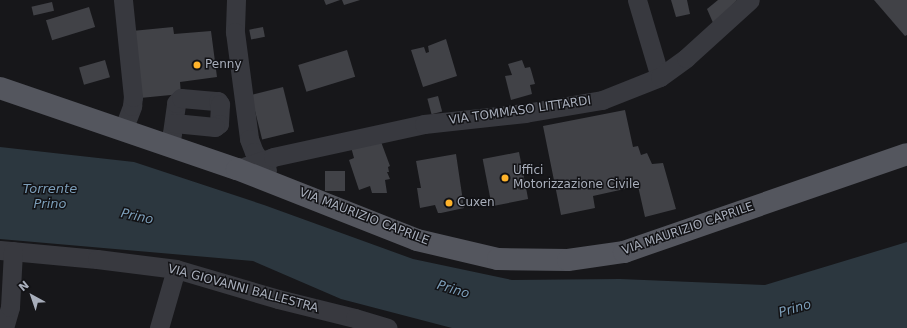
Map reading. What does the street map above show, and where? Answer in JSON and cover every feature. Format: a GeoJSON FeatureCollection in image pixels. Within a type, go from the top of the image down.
{"type":"FeatureCollection","features":[{"type":"Feature","properties":{"kind":"main road"},"geometry":{"type":"LineString","coordinates":[[0,88],[237,169]]}},
{"type":"Feature","properties":{"kind":"main road","name":"VIA MAURIZIO CAPRILE"},"geometry":{"type":"LineString","coordinates":[[237,169],[417,240],[498,259],[568,260],[624,252],[907,154]]}},
{"type":"Feature","properties":{"kind":"street"},"geometry":{"type":"LineString","coordinates":[[123,0],[133,97],[132,106],[123,130]]}},
{"type":"Feature","properties":{"kind":"street"},"geometry":{"type":"LineString","coordinates":[[236,0],[235,32],[239,72],[249,139],[260,161],[278,184]]}},
{"type":"Feature","properties":{"kind":"street"},"geometry":{"type":"LineString","coordinates":[[637,0],[660,77]]}},
{"type":"Feature","properties":{"kind":"street","name":"VIA TOMMASO LITTARDI"},"geometry":{"type":"LineString","coordinates":[[237,169],[273,157],[424,124],[525,113],[602,100],[660,77],[702,44],[750,0]]}},
{"type":"Feature","properties":{"kind":"street"},"geometry":{"type":"LineString","coordinates":[[170,146],[174,122]]}},
{"type":"Feature","properties":{"kind":"street"},"geometry":{"type":"LineString","coordinates":[[4,328],[10,307],[7,251]]}},
{"type":"Feature","properties":{"kind":"street","name":"VIA GIOVANNI BALLESTRA"},"geometry":{"type":"LineString","coordinates":[[7,251],[97,259],[176,270],[388,328]]}},
{"type":"Feature","properties":{"kind":"street"},"geometry":{"type":"LineString","coordinates":[[159,328],[176,270]]}},
{"type":"Feature","properties":{"kind":"water","name":"Torrente Prino"},"geometry":{"type":"Polygon","coordinates":[[[0,147],[134,162],[264,205],[413,259],[512,280],[620,279],[765,285],[907,242],[907,328],[452,328],[341,299],[253,261],[0,239],[0,147]]]}},
{"type":"Feature","properties":{"kind":"building"},"geometry":{"type":"Polygon","coordinates":[[[324,0],[340,0],[326,5],[324,0]]]}},
{"type":"Feature","properties":{"kind":"building"},"geometry":{"type":"Polygon","coordinates":[[[342,0],[360,0],[344,5],[342,0]]]}},
{"type":"Feature","properties":{"kind":"building"},"geometry":{"type":"Polygon","coordinates":[[[671,0],[687,0],[690,14],[676,17],[671,0]]]}},
{"type":"Feature","properties":{"kind":"building"},"geometry":{"type":"Polygon","coordinates":[[[718,0],[737,0],[714,25],[707,9],[718,0]]]}},
{"type":"Feature","properties":{"kind":"building"},"geometry":{"type":"Polygon","coordinates":[[[874,0],[907,0],[907,35],[905,36],[874,0]]]}},
{"type":"Feature","properties":{"kind":"building"},"geometry":{"type":"Polygon","coordinates":[[[52,2],[54,11],[34,15],[32,7],[52,2]]]}},
{"type":"Feature","properties":{"kind":"building"},"geometry":{"type":"Polygon","coordinates":[[[89,7],[95,27],[52,40],[46,20],[89,7]]]}},
{"type":"Feature","properties":{"kind":"building"},"geometry":{"type":"Polygon","coordinates":[[[173,27],[174,34],[211,31],[217,77],[180,82],[181,94],[140,98],[132,31],[173,27]]]}},
{"type":"Feature","properties":{"kind":"building"},"geometry":{"type":"Polygon","coordinates":[[[263,27],[265,37],[251,39],[249,30],[263,27]]]}},
{"type":"Feature","properties":{"kind":"building"},"geometry":{"type":"Polygon","coordinates":[[[446,39],[457,76],[423,87],[411,50],[424,47],[426,53],[429,52],[428,46],[446,39]]]}},
{"type":"Feature","properties":{"kind":"building"},"geometry":{"type":"Polygon","coordinates":[[[347,50],[355,77],[306,92],[298,65],[347,50]]]}},
{"type":"Feature","properties":{"kind":"building"},"geometry":{"type":"Polygon","coordinates":[[[105,60],[110,77],[84,85],[79,67],[105,60]]]}},
{"type":"Feature","properties":{"kind":"building"},"geometry":{"type":"Polygon","coordinates":[[[522,60],[525,68],[530,67],[535,84],[530,85],[532,94],[511,100],[505,76],[512,75],[508,64],[522,60]]]}},
{"type":"Feature","properties":{"kind":"building"},"geometry":{"type":"Polygon","coordinates":[[[283,87],[294,132],[262,140],[251,95],[283,87]]]}},
{"type":"Feature","properties":{"kind":"building"},"geometry":{"type":"Polygon","coordinates":[[[438,96],[442,111],[432,114],[427,99],[438,96]]]}},
{"type":"Feature","properties":{"kind":"building"},"geometry":{"type":"Polygon","coordinates":[[[625,110],[633,147],[638,146],[641,155],[647,153],[652,164],[663,163],[676,209],[645,217],[638,186],[593,196],[595,208],[561,215],[543,126],[625,110]]]}},
{"type":"Feature","properties":{"kind":"building"},"geometry":{"type":"Polygon","coordinates":[[[380,139],[390,166],[388,167],[389,172],[387,172],[390,179],[385,180],[387,193],[372,193],[370,186],[359,190],[349,160],[354,158],[351,147],[380,139]]]}},
{"type":"Feature","properties":{"kind":"building","name":"Uffici Motorizzazione Civile"},"geometry":{"type":"Polygon","coordinates":[[[519,152],[528,199],[492,206],[483,159],[519,152]]]}},
{"type":"Feature","properties":{"kind":"building"},"geometry":{"type":"Polygon","coordinates":[[[456,154],[464,208],[438,213],[435,205],[420,208],[417,188],[421,188],[416,161],[456,154]]]}},
{"type":"Feature","properties":{"kind":"building"},"geometry":{"type":"Polygon","coordinates":[[[325,171],[345,171],[345,191],[325,191],[325,171]]]}},
{"type":"Feature","properties":{"kind":"place","name":"Penny"},"geometry":{"type":"Point","coordinates":[197,65]}},
{"type":"Feature","properties":{"kind":"place","name":"Uffici Motorizzazione Civile"},"geometry":{"type":"Point","coordinates":[505,178]}},
{"type":"Feature","properties":{"kind":"place","name":"Cuxen"},"geometry":{"type":"Point","coordinates":[449,203]}},
{"type":"Feature","properties":{"kind":"water label","name":"Prino"},"geometry":{"type":"Point","coordinates":[137,217]}},
{"type":"Feature","properties":{"kind":"water label","name":"Prino"},"geometry":{"type":"Point","coordinates":[453,290]}},
{"type":"Feature","properties":{"kind":"water label","name":"Prino"},"geometry":{"type":"Point","coordinates":[795,309]}}]}
